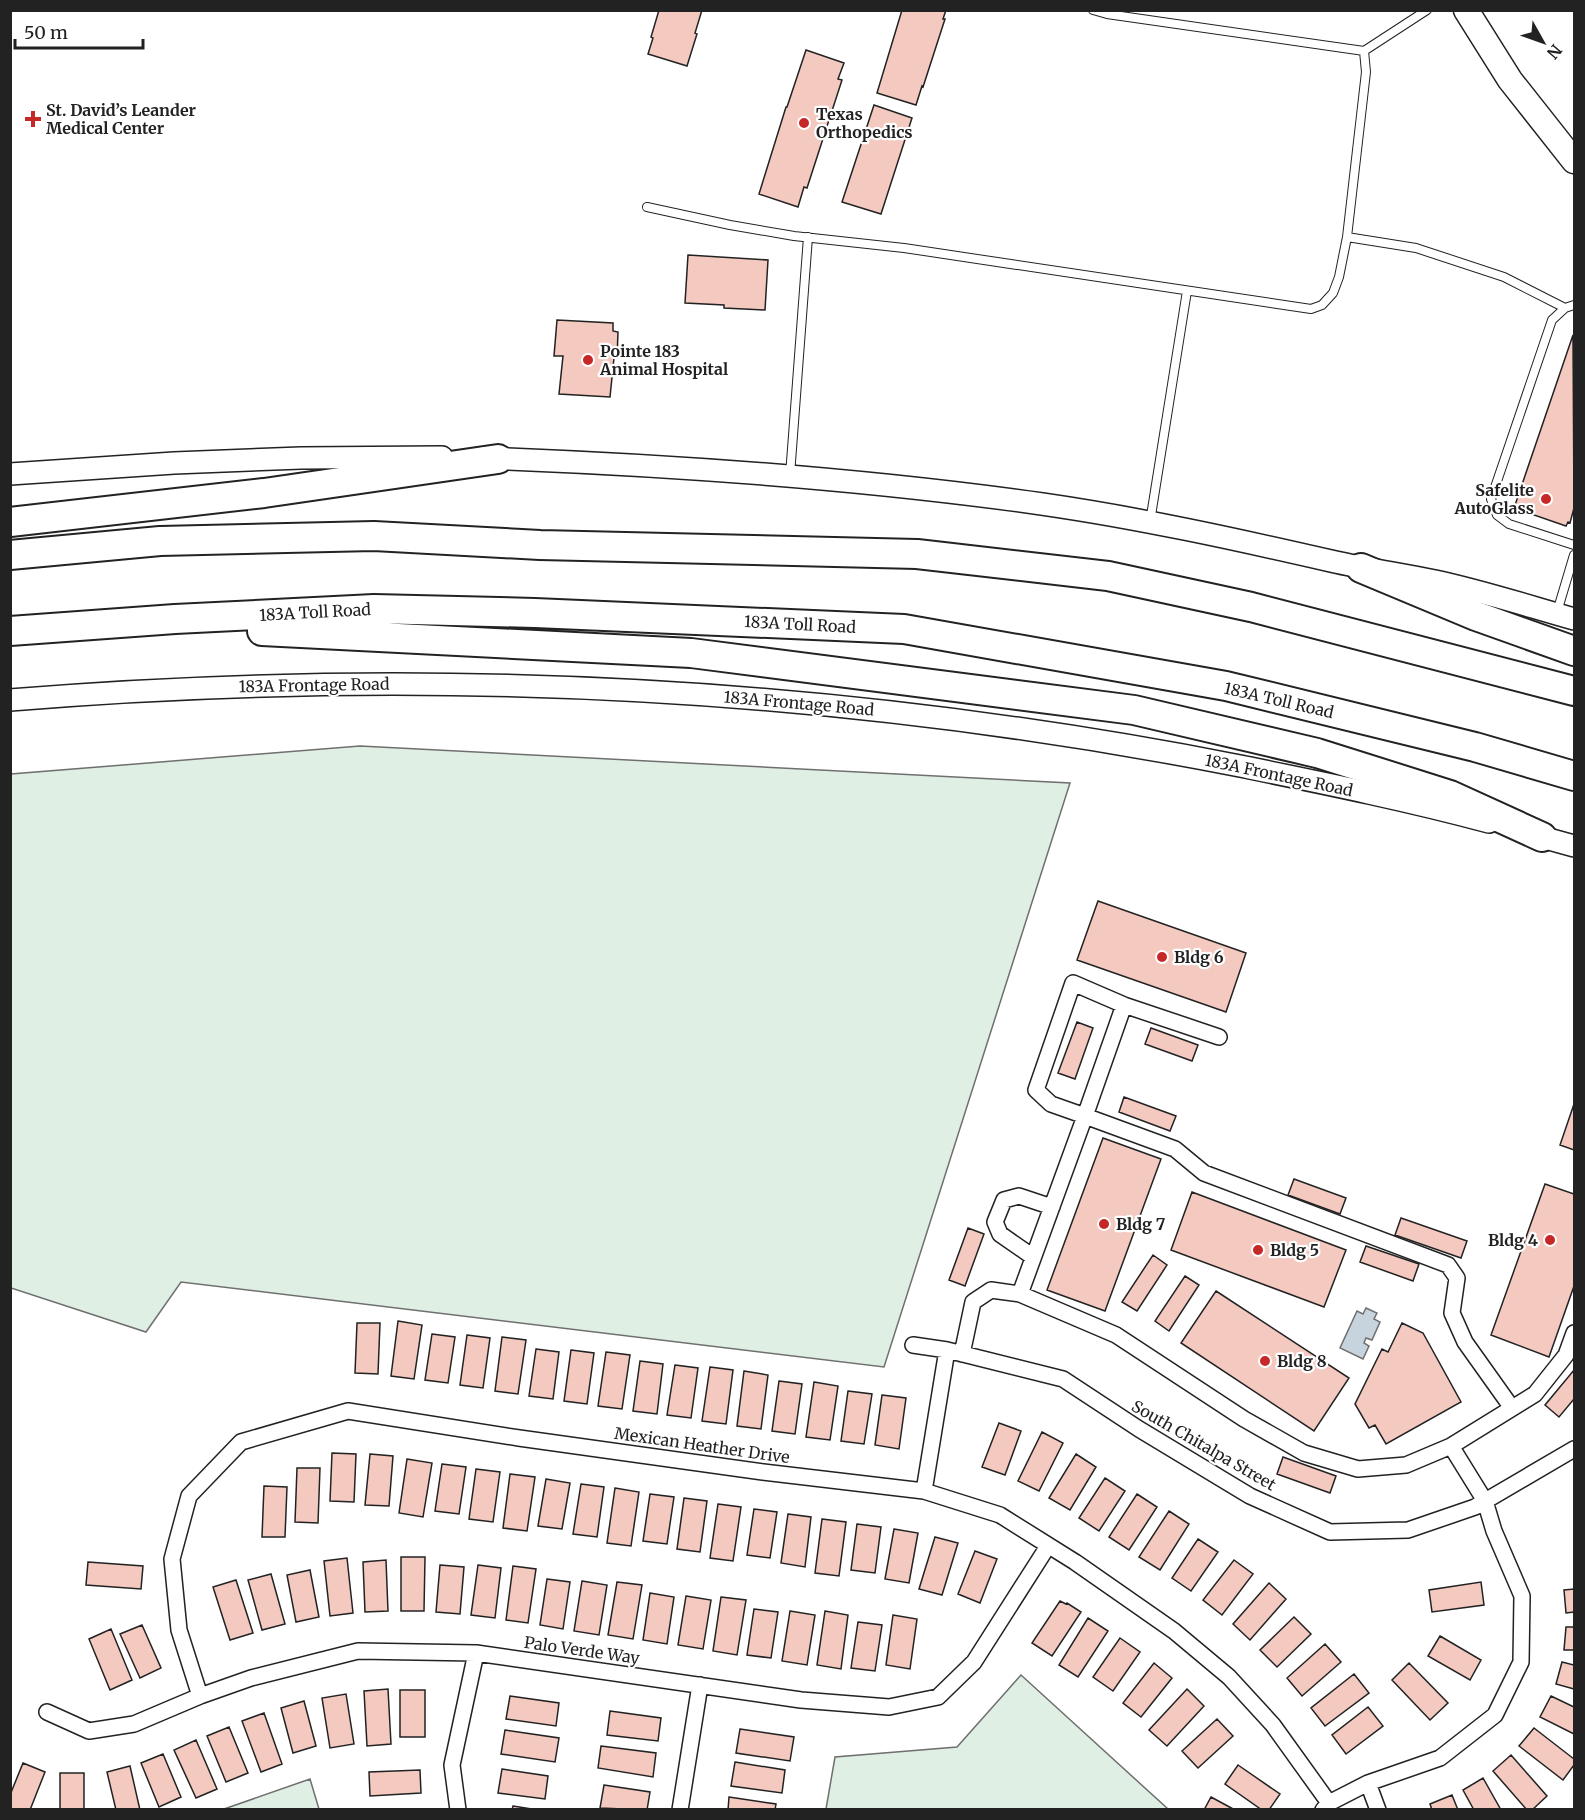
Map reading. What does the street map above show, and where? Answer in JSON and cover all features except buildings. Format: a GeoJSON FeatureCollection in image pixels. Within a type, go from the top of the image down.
{"type":"FeatureCollection","features":[{"type":"Feature","properties":{"kind":"highway"},"geometry":{"type":"LineString","coordinates":[[10,522],[264,493],[498,459]]}},
{"type":"Feature","properties":{"kind":"highway"},"geometry":{"type":"LineString","coordinates":[[10,555],[160,541],[374,536],[562,546],[916,554],[1108,576],[1251,607],[1575,692]]}},
{"type":"Feature","properties":{"kind":"highway"},"geometry":{"type":"LineString","coordinates":[[1361,568],[1476,616],[1575,651]]}},
{"type":"Feature","properties":{"kind":"highway","name":"183A Toll Road"},"geometry":{"type":"LineString","coordinates":[[10,631],[174,619],[375,609],[535,613],[904,629],[1226,686],[1475,747],[1575,776]]}},
{"type":"Feature","properties":{"kind":"highway"},"geometry":{"type":"LineString","coordinates":[[95,625],[362,635],[691,653],[1134,710],[1317,753],[1450,795],[1542,837]]}},
{"type":"Feature","properties":{"kind":"main road"},"geometry":{"type":"LineString","coordinates":[[1466,10],[1510,80],[1575,161]]}},
{"type":"Feature","properties":{"kind":"main road"},"geometry":{"type":"LineString","coordinates":[[10,474],[301,458],[434,457],[603,463],[790,476],[911,488],[1043,505],[1149,523],[1437,582],[1566,616]]}},
{"type":"Feature","properties":{"kind":"main road","name":"183A Frontage Road"},"geometry":{"type":"LineString","coordinates":[[10,700],[124,691],[402,683],[604,688],[825,704],[1015,727],[1168,752],[1326,783],[1575,846]]}},
{"type":"Feature","properties":{"kind":"street"},"geometry":{"type":"LineString","coordinates":[[1219,1037],[1124,1005],[1073,983],[1036,1090],[1051,1104],[1175,1149],[1204,1173],[1448,1265],[1457,1278],[1452,1314],[1465,1342],[1512,1408]]}},
{"type":"Feature","properties":{"kind":"street"},"geometry":{"type":"LineString","coordinates":[[1020,1294],[1124,1005]]}},
{"type":"Feature","properties":{"kind":"street"},"geometry":{"type":"LineString","coordinates":[[1033,1257],[1000,1234],[995,1222],[1004,1200],[1019,1196],[1052,1206]]}},
{"type":"Feature","properties":{"kind":"street"},"geometry":{"type":"LineString","coordinates":[[924,1491],[954,1352],[973,1302],[991,1290],[1020,1294],[1116,1335],[1244,1419],[1304,1453],[1358,1469],[1406,1465],[1451,1446],[1535,1394],[1566,1355],[1575,1333]]}},
{"type":"Feature","properties":{"kind":"street","name":"South Chitalpa Street"},"geometry":{"type":"LineString","coordinates":[[913,1346],[954,1352],[1063,1379],[1139,1429],[1250,1496],[1329,1532],[1408,1530],[1475,1507],[1575,1449]]}},
{"type":"Feature","properties":{"kind":"street","name":"Mexican Heather Drive"},"geometry":{"type":"LineString","coordinates":[[200,1696],[179,1630],[172,1559],[189,1496],[241,1442],[348,1410],[519,1438],[763,1472],[924,1491],[1000,1515],[1174,1631],[1229,1677],[1274,1725],[1326,1806]]}},
{"type":"Feature","properties":{"kind":"street"},"geometry":{"type":"LineString","coordinates":[[1326,1806],[1368,1783],[1440,1758],[1495,1715],[1521,1662],[1522,1596],[1494,1531],[1485,1502],[1451,1446]]}},
{"type":"Feature","properties":{"kind":"street","name":"Palo Verde Way"},"geometry":{"type":"LineString","coordinates":[[48,1712],[89,1731],[134,1724],[200,1696],[251,1678],[358,1651],[476,1653],[801,1700],[889,1707],[938,1697],[974,1662],[1048,1546]]}},
{"type":"Feature","properties":{"kind":"street"},"geometry":{"type":"LineString","coordinates":[[458,1809],[452,1765],[476,1653]]}},
{"type":"Feature","properties":{"kind":"street"},"geometry":{"type":"LineString","coordinates":[[680,1809],[700,1685]]}},
{"type":"Feature","properties":{"kind":"street"},"geometry":{"type":"LineString","coordinates":[[1368,1783],[1377,1809]]}},
{"type":"Feature","properties":{"kind":"lane"},"geometry":{"type":"LineString","coordinates":[[1093,10],[1107,14],[1364,51],[1427,10]]}},
{"type":"Feature","properties":{"kind":"lane"},"geometry":{"type":"LineString","coordinates":[[647,207],[730,225],[808,237],[904,248],[1311,309],[1322,305],[1333,293],[1339,277],[1347,237],[1366,72],[1364,51]]}},
{"type":"Feature","properties":{"kind":"lane"},"geometry":{"type":"LineString","coordinates":[[790,476],[808,237]]}},
{"type":"Feature","properties":{"kind":"lane"},"geometry":{"type":"LineString","coordinates":[[1347,237],[1416,248],[1504,278],[1565,308]]}},
{"type":"Feature","properties":{"kind":"lane"},"geometry":{"type":"LineString","coordinates":[[1149,523],[1187,291]]}},
{"type":"Feature","properties":{"kind":"lane"},"geometry":{"type":"LineString","coordinates":[[1575,305],[1565,308],[1552,320],[1491,499],[1497,515],[1509,524],[1575,545]]}},
{"type":"Feature","properties":{"kind":"lane"},"geometry":{"type":"LineString","coordinates":[[1566,616],[1575,555]]}},
{"type":"Feature","properties":{"kind":"green space"},"geometry":{"type":"Polygon","coordinates":[[[360,746],[1070,783],[884,1367],[181,1282],[146,1332],[11,1288],[11,774],[360,746]]]}},
{"type":"Feature","properties":{"kind":"green space"},"geometry":{"type":"Polygon","coordinates":[[[1021,1675],[1168,1809],[826,1809],[835,1757],[957,1747],[1021,1675]]]}},
{"type":"Feature","properties":{"kind":"green space"},"geometry":{"type":"Polygon","coordinates":[[[310,1779],[319,1809],[224,1809],[310,1779]]]}},
{"type":"Feature","properties":{"kind":"shaded area"},"geometry":{"type":"Polygon","coordinates":[[[1366,1308],[1377,1313],[1374,1319],[1380,1322],[1372,1340],[1366,1338],[1364,1343],[1369,1346],[1363,1359],[1340,1348],[1357,1311],[1363,1314],[1366,1308]]]}},
{"type":"Feature","properties":{"kind":"place","name":"St. David’s Leander Medical Center"},"geometry":{"type":"Point","coordinates":[33,119]}},
{"type":"Feature","properties":{"kind":"place","name":"Texas Orthopedics"},"geometry":{"type":"Point","coordinates":[804,123]}},
{"type":"Feature","properties":{"kind":"place","name":"Pointe 183 Animal Hospital"},"geometry":{"type":"Point","coordinates":[588,360]}},
{"type":"Feature","properties":{"kind":"place","name":"Safelite AutoGlass"},"geometry":{"type":"Point","coordinates":[1546,499]}},
{"type":"Feature","properties":{"kind":"place","name":"Bldg 6"},"geometry":{"type":"Point","coordinates":[1162,957]}},
{"type":"Feature","properties":{"kind":"place","name":"Bldg 7"},"geometry":{"type":"Point","coordinates":[1104,1224]}},
{"type":"Feature","properties":{"kind":"place","name":"Bldg 4"},"geometry":{"type":"Point","coordinates":[1550,1240]}},
{"type":"Feature","properties":{"kind":"place","name":"Bldg 5"},"geometry":{"type":"Point","coordinates":[1258,1250]}},
{"type":"Feature","properties":{"kind":"place","name":"Bldg 8"},"geometry":{"type":"Point","coordinates":[1265,1361]}}]}
